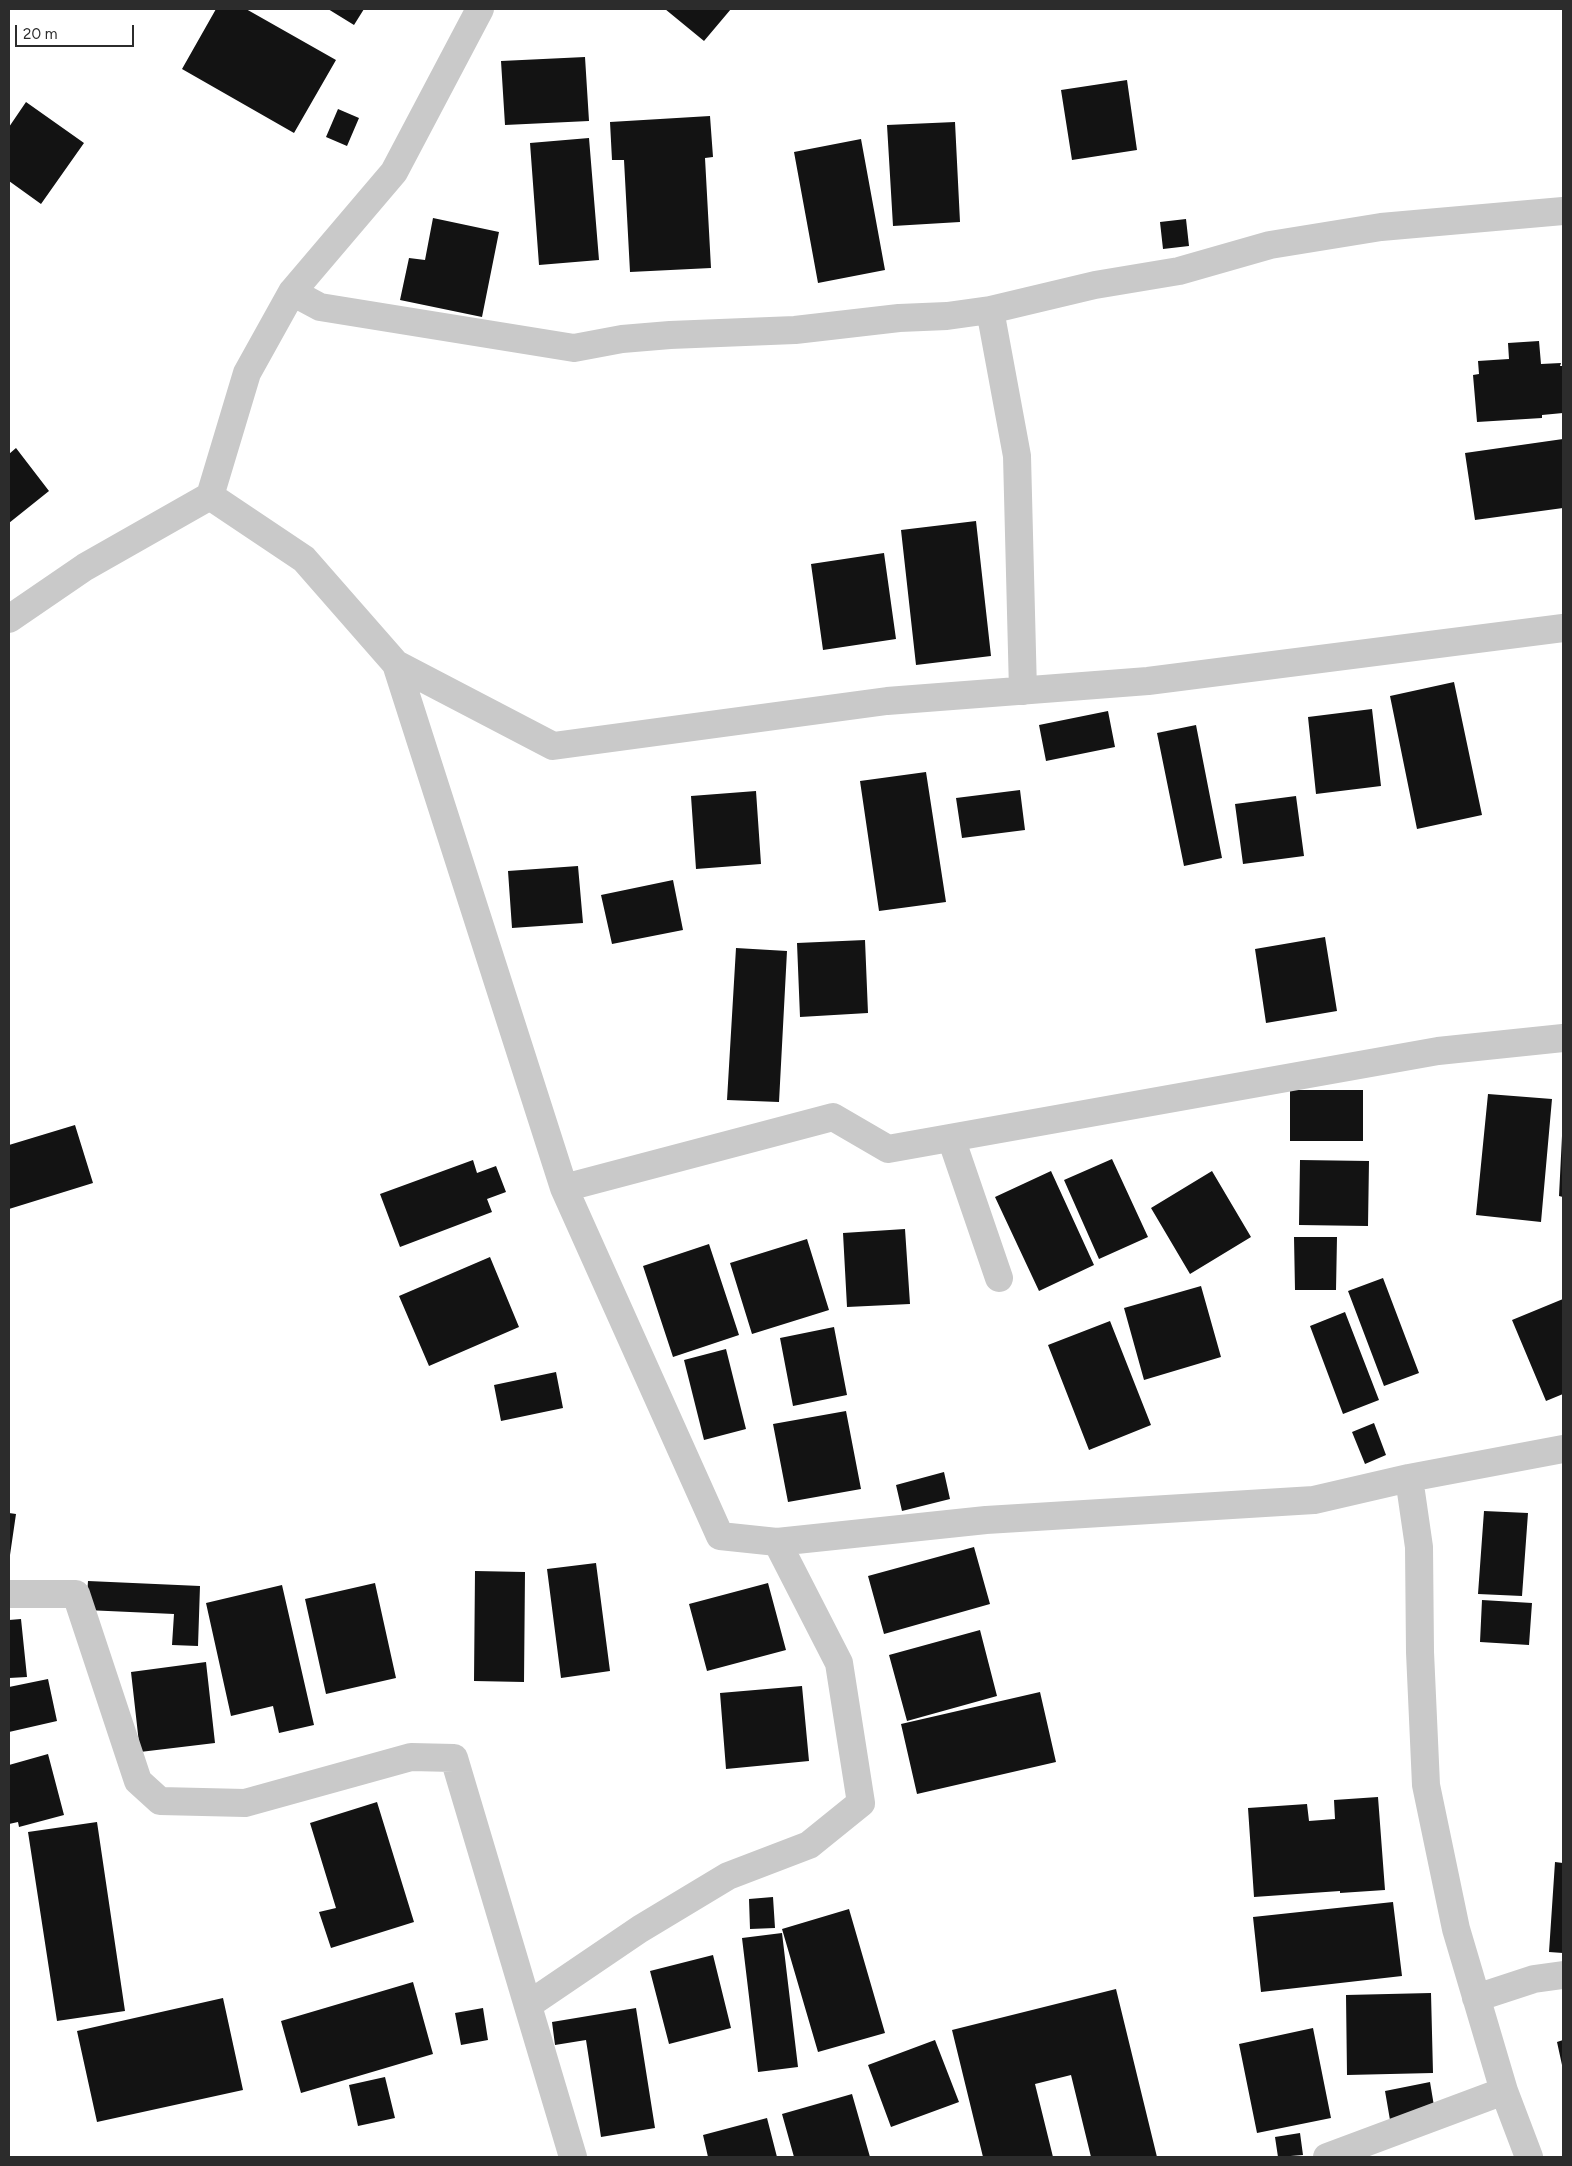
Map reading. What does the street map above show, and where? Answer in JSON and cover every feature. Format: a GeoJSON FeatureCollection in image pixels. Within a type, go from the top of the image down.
{"type":"FeatureCollection","features":[{"type":"Feature","properties":{"kind":"street"},"geometry":{"type":"LineString","coordinates":[[9,619],[86,567],[210,496],[247,373],[292,292],[394,172],[480,9]]}},
{"type":"Feature","properties":{"kind":"street"},"geometry":{"type":"LineString","coordinates":[[292,292],[320,307],[574,348],[632,338],[670,334],[795,330],[899,318],[947,316],[990,310],[1094,285],[1179,271],[1270,245],[1381,227],[1563,211]]}},
{"type":"Feature","properties":{"kind":"street"},"geometry":{"type":"LineString","coordinates":[[990,310],[1017,456],[1023,691]]}},
{"type":"Feature","properties":{"kind":"street"},"geometry":{"type":"LineString","coordinates":[[210,496],[304,559],[396,664],[553,746],[887,702],[1148,681],[1563,628]]}},
{"type":"Feature","properties":{"kind":"street"},"geometry":{"type":"LineString","coordinates":[[396,664],[564,1188],[720,1536],[777,1542],[986,1520],[1314,1500],[1410,1478],[1563,1450]]}},
{"type":"Feature","properties":{"kind":"street"},"geometry":{"type":"LineString","coordinates":[[564,1188],[833,1117],[888,1149],[1438,1051],[1563,1038]]}},
{"type":"Feature","properties":{"kind":"street"},"geometry":{"type":"LineString","coordinates":[[951,1138],[999,1278]]}},
{"type":"Feature","properties":{"kind":"street"},"geometry":{"type":"LineString","coordinates":[[1410,1478],[1419,1547],[1420,1652],[1426,1785],[1456,1929],[1504,2090],[1529,2157]]}},
{"type":"Feature","properties":{"kind":"street"},"geometry":{"type":"LineString","coordinates":[[528,2005],[640,1929],[728,1876],[809,1846],[861,1803],[839,1663],[777,1542]]}},
{"type":"Feature","properties":{"kind":"street"},"geometry":{"type":"LineString","coordinates":[[9,1594],[76,1594],[138,1782],[160,1801],[245,1803],[411,1757],[454,1758],[573,2157]]}},
{"type":"Feature","properties":{"kind":"street"},"geometry":{"type":"LineString","coordinates":[[1476,1998],[1534,1979],[1563,1975]]}},
{"type":"Feature","properties":{"kind":"street"},"geometry":{"type":"LineString","coordinates":[[1327,2157],[1504,2090]]}},
{"type":"Feature","properties":{"kind":"building"},"geometry":{"type":"Polygon","coordinates":[[[216,9],[246,9],[336,60],[294,133],[182,69],[216,9]]]}},
{"type":"Feature","properties":{"kind":"building"},"geometry":{"type":"Polygon","coordinates":[[[328,9],[364,9],[354,25],[328,9]]]}},
{"type":"Feature","properties":{"kind":"building"},"geometry":{"type":"Polygon","coordinates":[[[665,9],[731,9],[704,41],[665,9]]]}},
{"type":"Feature","properties":{"kind":"building"},"geometry":{"type":"Polygon","coordinates":[[[585,57],[589,121],[505,125],[501,61],[585,57]]]}},
{"type":"Feature","properties":{"kind":"building"},"geometry":{"type":"Polygon","coordinates":[[[1127,80],[1137,150],[1072,160],[1061,90],[1127,80]]]}},
{"type":"Feature","properties":{"kind":"building"},"geometry":{"type":"Polygon","coordinates":[[[26,102],[84,143],[41,204],[9,181],[9,127],[26,102]]]}},
{"type":"Feature","properties":{"kind":"building"},"geometry":{"type":"Polygon","coordinates":[[[338,109],[359,118],[347,146],[326,137],[338,109]]]}},
{"type":"Feature","properties":{"kind":"building"},"geometry":{"type":"Polygon","coordinates":[[[710,116],[713,157],[705,158],[711,268],[630,272],[624,160],[612,160],[610,122],[710,116]]]}},
{"type":"Feature","properties":{"kind":"building"},"geometry":{"type":"Polygon","coordinates":[[[955,122],[960,222],[893,226],[887,125],[955,122]]]}},
{"type":"Feature","properties":{"kind":"building"},"geometry":{"type":"Polygon","coordinates":[[[589,138],[599,260],[539,265],[530,143],[589,138]]]}},
{"type":"Feature","properties":{"kind":"building"},"geometry":{"type":"Polygon","coordinates":[[[861,139],[885,270],[818,283],[794,152],[861,139]]]}},
{"type":"Feature","properties":{"kind":"building"},"geometry":{"type":"Polygon","coordinates":[[[433,218],[499,232],[482,317],[400,300],[409,258],[425,260],[433,218]]]}},
{"type":"Feature","properties":{"kind":"building"},"geometry":{"type":"Polygon","coordinates":[[[1186,219],[1189,246],[1163,249],[1160,222],[1186,219]]]}},
{"type":"Feature","properties":{"kind":"building"},"geometry":{"type":"Polygon","coordinates":[[[1539,341],[1541,364],[1561,363],[1560,366],[1563,366],[1563,413],[1542,415],[1542,418],[1477,422],[1473,375],[1479,374],[1478,361],[1509,359],[1508,343],[1539,341]]]}},
{"type":"Feature","properties":{"kind":"building"},"geometry":{"type":"Polygon","coordinates":[[[1563,439],[1563,508],[1475,520],[1465,453],[1563,439]]]}},
{"type":"Feature","properties":{"kind":"building"},"geometry":{"type":"Polygon","coordinates":[[[16,448],[49,491],[9,523],[9,454],[16,448]]]}},
{"type":"Feature","properties":{"kind":"building"},"geometry":{"type":"Polygon","coordinates":[[[976,521],[991,656],[916,665],[901,530],[976,521]]]}},
{"type":"Feature","properties":{"kind":"building"},"geometry":{"type":"Polygon","coordinates":[[[884,553],[896,639],[823,650],[811,564],[884,553]]]}},
{"type":"Feature","properties":{"kind":"building"},"geometry":{"type":"Polygon","coordinates":[[[1454,682],[1482,815],[1417,829],[1390,696],[1454,682]]]}},
{"type":"Feature","properties":{"kind":"building"},"geometry":{"type":"Polygon","coordinates":[[[1372,709],[1381,786],[1316,794],[1308,717],[1372,709]]]}},
{"type":"Feature","properties":{"kind":"building"},"geometry":{"type":"Polygon","coordinates":[[[1108,711],[1115,747],[1046,761],[1039,725],[1108,711]]]}},
{"type":"Feature","properties":{"kind":"building"},"geometry":{"type":"Polygon","coordinates":[[[1196,725],[1222,858],[1184,866],[1157,733],[1196,725]]]}},
{"type":"Feature","properties":{"kind":"building"},"geometry":{"type":"Polygon","coordinates":[[[926,772],[946,902],[879,911],[860,781],[926,772]]]}},
{"type":"Feature","properties":{"kind":"building"},"geometry":{"type":"Polygon","coordinates":[[[1020,790],[1025,830],[962,838],[956,798],[1020,790]]]}},
{"type":"Feature","properties":{"kind":"building"},"geometry":{"type":"Polygon","coordinates":[[[756,791],[761,864],[696,869],[691,796],[756,791]]]}},
{"type":"Feature","properties":{"kind":"building"},"geometry":{"type":"Polygon","coordinates":[[[1296,796],[1304,856],[1243,864],[1235,804],[1296,796]]]}},
{"type":"Feature","properties":{"kind":"building"},"geometry":{"type":"Polygon","coordinates":[[[578,866],[583,923],[512,928],[508,871],[578,866]]]}},
{"type":"Feature","properties":{"kind":"building"},"geometry":{"type":"Polygon","coordinates":[[[673,880],[683,930],[612,944],[601,895],[673,880]]]}},
{"type":"Feature","properties":{"kind":"building"},"geometry":{"type":"Polygon","coordinates":[[[1325,937],[1337,1011],[1266,1023],[1255,949],[1325,937]]]}},
{"type":"Feature","properties":{"kind":"building"},"geometry":{"type":"Polygon","coordinates":[[[865,940],[868,1013],[800,1017],[797,943],[865,940]]]}},
{"type":"Feature","properties":{"kind":"building"},"geometry":{"type":"Polygon","coordinates":[[[736,948],[787,951],[779,1102],[727,1100],[736,948]]]}},
{"type":"Feature","properties":{"kind":"building"},"geometry":{"type":"Polygon","coordinates":[[[1290,1090],[1363,1090],[1363,1141],[1290,1141],[1290,1090]]]}},
{"type":"Feature","properties":{"kind":"building"},"geometry":{"type":"Polygon","coordinates":[[[1488,1094],[1552,1099],[1541,1222],[1476,1215],[1488,1094]]]}},
{"type":"Feature","properties":{"kind":"building"},"geometry":{"type":"Polygon","coordinates":[[[75,1125],[93,1183],[9,1209],[9,1145],[75,1125]]]}},
{"type":"Feature","properties":{"kind":"building"},"geometry":{"type":"Polygon","coordinates":[[[1563,1136],[1563,1197],[1559,1196],[1563,1136]]]}},
{"type":"Feature","properties":{"kind":"building"},"geometry":{"type":"Polygon","coordinates":[[[1112,1159],[1148,1237],[1099,1259],[1064,1180],[1112,1159]]]}},
{"type":"Feature","properties":{"kind":"building"},"geometry":{"type":"Polygon","coordinates":[[[473,1160],[477,1173],[496,1166],[506,1192],[487,1199],[492,1212],[400,1247],[380,1194],[473,1160]]]}},
{"type":"Feature","properties":{"kind":"building"},"geometry":{"type":"Polygon","coordinates":[[[1300,1160],[1369,1161],[1368,1226],[1299,1225],[1300,1160]]]}},
{"type":"Feature","properties":{"kind":"building"},"geometry":{"type":"Polygon","coordinates":[[[1051,1171],[1094,1265],[1039,1291],[995,1197],[1051,1171]]]}},
{"type":"Feature","properties":{"kind":"building"},"geometry":{"type":"Polygon","coordinates":[[[1212,1171],[1251,1237],[1190,1274],[1151,1208],[1212,1171]]]}},
{"type":"Feature","properties":{"kind":"building"},"geometry":{"type":"Polygon","coordinates":[[[905,1229],[910,1304],[847,1307],[843,1233],[905,1229]]]}},
{"type":"Feature","properties":{"kind":"building"},"geometry":{"type":"Polygon","coordinates":[[[1294,1237],[1337,1237],[1336,1290],[1295,1290],[1294,1237]]]}},
{"type":"Feature","properties":{"kind":"building"},"geometry":{"type":"Polygon","coordinates":[[[807,1239],[829,1310],[752,1334],[730,1263],[807,1239]]]}},
{"type":"Feature","properties":{"kind":"building"},"geometry":{"type":"Polygon","coordinates":[[[709,1244],[739,1335],[673,1357],[643,1266],[709,1244]]]}},
{"type":"Feature","properties":{"kind":"building"},"geometry":{"type":"Polygon","coordinates":[[[490,1257],[519,1327],[429,1366],[399,1296],[490,1257]]]}},
{"type":"Feature","properties":{"kind":"building"},"geometry":{"type":"Polygon","coordinates":[[[1383,1278],[1419,1373],[1384,1386],[1348,1291],[1383,1278]]]}},
{"type":"Feature","properties":{"kind":"building"},"geometry":{"type":"Polygon","coordinates":[[[1201,1286],[1221,1357],[1144,1380],[1124,1308],[1201,1286]]]}},
{"type":"Feature","properties":{"kind":"building"},"geometry":{"type":"Polygon","coordinates":[[[1563,1299],[1563,1394],[1546,1401],[1512,1320],[1563,1299]]]}},
{"type":"Feature","properties":{"kind":"building"},"geometry":{"type":"Polygon","coordinates":[[[1345,1312],[1379,1400],[1343,1414],[1310,1326],[1345,1312]]]}},
{"type":"Feature","properties":{"kind":"building"},"geometry":{"type":"Polygon","coordinates":[[[1110,1321],[1151,1425],[1089,1450],[1048,1345],[1110,1321]]]}},
{"type":"Feature","properties":{"kind":"building"},"geometry":{"type":"Polygon","coordinates":[[[834,1327],[847,1395],[793,1406],[780,1338],[834,1327]]]}},
{"type":"Feature","properties":{"kind":"building"},"geometry":{"type":"Polygon","coordinates":[[[726,1349],[746,1429],[704,1440],[684,1360],[726,1349]]]}},
{"type":"Feature","properties":{"kind":"building"},"geometry":{"type":"Polygon","coordinates":[[[556,1372],[563,1408],[501,1421],[494,1385],[556,1372]]]}},
{"type":"Feature","properties":{"kind":"building"},"geometry":{"type":"Polygon","coordinates":[[[846,1411],[861,1489],[788,1502],[773,1424],[846,1411]]]}},
{"type":"Feature","properties":{"kind":"building"},"geometry":{"type":"Polygon","coordinates":[[[1374,1423],[1386,1455],[1365,1464],[1352,1432],[1374,1423]]]}},
{"type":"Feature","properties":{"kind":"building"},"geometry":{"type":"Polygon","coordinates":[[[944,1472],[950,1499],[902,1511],[896,1485],[944,1472]]]}},
{"type":"Feature","properties":{"kind":"building"},"geometry":{"type":"Polygon","coordinates":[[[1484,1511],[1528,1513],[1522,1596],[1478,1594],[1484,1511]]]}},
{"type":"Feature","properties":{"kind":"building"},"geometry":{"type":"Polygon","coordinates":[[[9,1513],[16,1514],[10,1555],[9,1555],[9,1513]]]}},
{"type":"Feature","properties":{"kind":"building"},"geometry":{"type":"Polygon","coordinates":[[[974,1547],[990,1604],[884,1634],[868,1576],[974,1547]]]}},
{"type":"Feature","properties":{"kind":"building"},"geometry":{"type":"Polygon","coordinates":[[[596,1563],[610,1671],[561,1678],[547,1569],[596,1563]]]}},
{"type":"Feature","properties":{"kind":"building"},"geometry":{"type":"Polygon","coordinates":[[[475,1571],[525,1572],[524,1682],[474,1681],[475,1571]]]}},
{"type":"Feature","properties":{"kind":"building"},"geometry":{"type":"Polygon","coordinates":[[[88,1581],[200,1586],[198,1646],[172,1645],[174,1614],[86,1610],[88,1581]]]}},
{"type":"Feature","properties":{"kind":"building"},"geometry":{"type":"Polygon","coordinates":[[[375,1583],[396,1678],[326,1694],[305,1599],[375,1583]]]}},
{"type":"Feature","properties":{"kind":"building"},"geometry":{"type":"Polygon","coordinates":[[[768,1583],[786,1650],[707,1671],[689,1604],[768,1583]]]}},
{"type":"Feature","properties":{"kind":"building"},"geometry":{"type":"Polygon","coordinates":[[[282,1585],[314,1725],[279,1733],[273,1706],[231,1716],[206,1603],[282,1585]]]}},
{"type":"Feature","properties":{"kind":"building"},"geometry":{"type":"Polygon","coordinates":[[[1482,1600],[1532,1603],[1529,1645],[1480,1642],[1482,1600]]]}},
{"type":"Feature","properties":{"kind":"building"},"geometry":{"type":"Polygon","coordinates":[[[21,1619],[27,1677],[9,1678],[9,1620],[21,1619]]]}},
{"type":"Feature","properties":{"kind":"building"},"geometry":{"type":"Polygon","coordinates":[[[980,1630],[997,1696],[907,1721],[889,1655],[980,1630]]]}},
{"type":"Feature","properties":{"kind":"building"},"geometry":{"type":"Polygon","coordinates":[[[206,1662],[215,1743],[140,1752],[131,1672],[206,1662]]]}},
{"type":"Feature","properties":{"kind":"building"},"geometry":{"type":"Polygon","coordinates":[[[48,1679],[57,1721],[9,1732],[9,1687],[48,1679]]]}},
{"type":"Feature","properties":{"kind":"building"},"geometry":{"type":"Polygon","coordinates":[[[802,1686],[809,1761],[726,1769],[720,1693],[802,1686]]]}},
{"type":"Feature","properties":{"kind":"building"},"geometry":{"type":"Polygon","coordinates":[[[1040,1692],[1056,1762],[917,1794],[901,1724],[1040,1692]]]}},
{"type":"Feature","properties":{"kind":"building"},"geometry":{"type":"Polygon","coordinates":[[[48,1754],[64,1815],[19,1827],[18,1822],[9,1824],[9,1765],[48,1754]]]}},
{"type":"Feature","properties":{"kind":"building"},"geometry":{"type":"Polygon","coordinates":[[[1378,1797],[1385,1890],[1254,1897],[1248,1808],[1307,1804],[1309,1821],[1335,1819],[1334,1800],[1378,1797]]]}},
{"type":"Feature","properties":{"kind":"building"},"geometry":{"type":"Polygon","coordinates":[[[377,1802],[414,1922],[331,1948],[319,1912],[336,1908],[310,1823],[377,1802]]]}},
{"type":"Feature","properties":{"kind":"building"},"geometry":{"type":"Polygon","coordinates":[[[97,1822],[125,2011],[57,2021],[28,1832],[97,1822]]]}},
{"type":"Feature","properties":{"kind":"building"},"geometry":{"type":"Polygon","coordinates":[[[1555,1862],[1563,1863],[1563,1953],[1549,1952],[1555,1862]]]}},
{"type":"Feature","properties":{"kind":"building"},"geometry":{"type":"Polygon","coordinates":[[[773,1897],[775,1928],[750,1929],[749,1899],[773,1897]]]}},
{"type":"Feature","properties":{"kind":"building"},"geometry":{"type":"Polygon","coordinates":[[[1393,1902],[1402,1976],[1261,1992],[1253,1917],[1393,1902]]]}},
{"type":"Feature","properties":{"kind":"building"},"geometry":{"type":"Polygon","coordinates":[[[849,1909],[885,2033],[818,2052],[782,1929],[849,1909]]]}},
{"type":"Feature","properties":{"kind":"building"},"geometry":{"type":"Polygon","coordinates":[[[782,1933],[798,2067],[758,2072],[742,1938],[782,1933]]]}},
{"type":"Feature","properties":{"kind":"building"},"geometry":{"type":"Polygon","coordinates":[[[713,1955],[731,2028],[669,2044],[650,1971],[713,1955]]]}},
{"type":"Feature","properties":{"kind":"building"},"geometry":{"type":"Polygon","coordinates":[[[413,1982],[433,2054],[301,2093],[281,2021],[413,1982]]]}},
{"type":"Feature","properties":{"kind":"building"},"geometry":{"type":"Polygon","coordinates":[[[1116,1989],[1157,2157],[1091,2157],[1071,2075],[1035,2084],[1053,2157],[983,2157],[952,2030],[1116,1989]]]}},
{"type":"Feature","properties":{"kind":"building"},"geometry":{"type":"Polygon","coordinates":[[[1431,1993],[1433,2073],[1347,2075],[1346,1995],[1431,1993]]]}},
{"type":"Feature","properties":{"kind":"building"},"geometry":{"type":"Polygon","coordinates":[[[223,1998],[243,2090],[97,2122],[77,2031],[223,1998]]]}},
{"type":"Feature","properties":{"kind":"building"},"geometry":{"type":"Polygon","coordinates":[[[483,2008],[488,2040],[461,2045],[455,2013],[483,2008]]]}},
{"type":"Feature","properties":{"kind":"building"},"geometry":{"type":"Polygon","coordinates":[[[636,2008],[655,2128],[601,2137],[586,2040],[555,2045],[552,2022],[636,2008]]]}},
{"type":"Feature","properties":{"kind":"building"},"geometry":{"type":"Polygon","coordinates":[[[1313,2028],[1331,2118],[1257,2133],[1239,2044],[1313,2028]]]}},
{"type":"Feature","properties":{"kind":"building"},"geometry":{"type":"Polygon","coordinates":[[[935,2040],[959,2102],[891,2127],[868,2065],[935,2040]]]}},
{"type":"Feature","properties":{"kind":"building"},"geometry":{"type":"Polygon","coordinates":[[[1563,2040],[1563,2065],[1562,2065],[1557,2042],[1563,2040]]]}},
{"type":"Feature","properties":{"kind":"building"},"geometry":{"type":"Polygon","coordinates":[[[385,2077],[395,2118],[358,2126],[349,2085],[385,2077]]]}},
{"type":"Feature","properties":{"kind":"building"},"geometry":{"type":"Polygon","coordinates":[[[1430,2082],[1435,2112],[1390,2120],[1385,2091],[1430,2082]]]}},
{"type":"Feature","properties":{"kind":"building"},"geometry":{"type":"Polygon","coordinates":[[[852,2094],[870,2157],[794,2157],[782,2114],[852,2094]]]}},
{"type":"Feature","properties":{"kind":"building"},"geometry":{"type":"Polygon","coordinates":[[[767,2118],[777,2157],[708,2157],[703,2135],[767,2118]]]}},
{"type":"Feature","properties":{"kind":"building"},"geometry":{"type":"Polygon","coordinates":[[[1300,2133],[1303,2155],[1278,2157],[1275,2137],[1300,2133]]]}}]}
